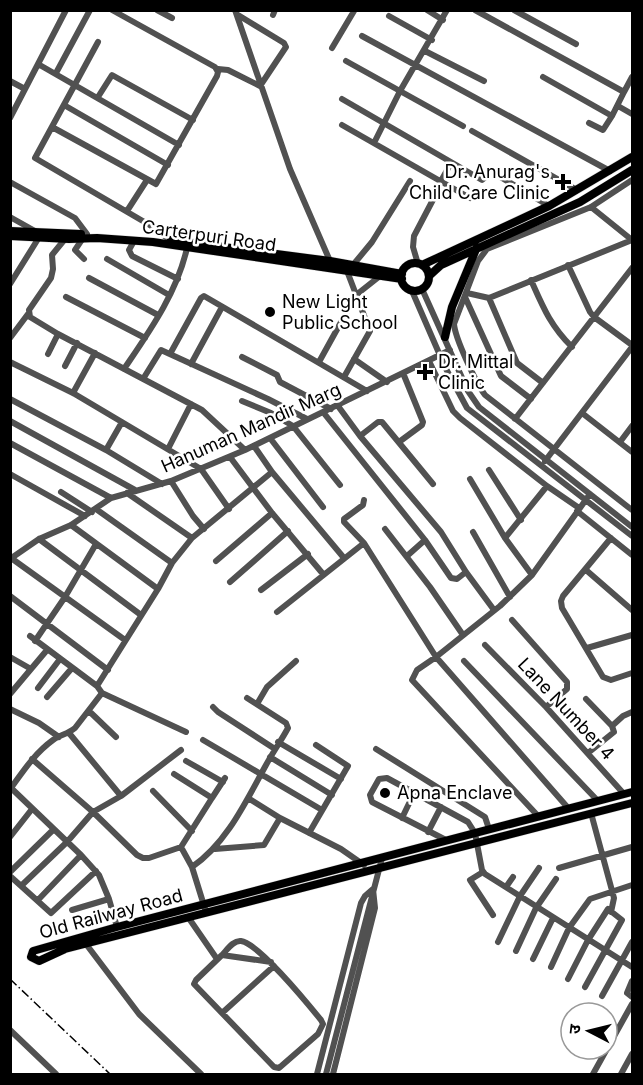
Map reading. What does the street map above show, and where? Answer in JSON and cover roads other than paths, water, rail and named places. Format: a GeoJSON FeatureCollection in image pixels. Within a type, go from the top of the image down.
{"type":"FeatureCollection","features":[{"type":"Feature","properties":{"kind":"main road"},"geometry":{"type":"LineString","coordinates":[[633,157],[549,206],[420,264],[408,266],[402,277],[407,288],[412,291],[422,289],[427,284],[429,276],[441,265],[580,202],[633,170]]}},
{"type":"Feature","properties":{"kind":"main road","name":"Carterpuri Road"},"geometry":{"type":"LineString","coordinates":[[10,231],[65,239],[85,236],[134,241],[350,268],[402,277]]}},
{"type":"Feature","properties":{"kind":"main road","name":"Carterpuri Road"},"geometry":{"type":"LineString","coordinates":[[10,236],[85,236],[170,240],[330,261],[380,276],[402,277]]}},
{"type":"Feature","properties":{"kind":"main road"},"geometry":{"type":"LineString","coordinates":[[445,337],[452,307],[477,247]]}},
{"type":"Feature","properties":{"kind":"main road"},"geometry":{"type":"LineString","coordinates":[[420,264],[429,276]]}},
{"type":"Feature","properties":{"kind":"main road","name":"Old Railway Road"},"geometry":{"type":"LineString","coordinates":[[366,867],[382,858],[628,793]]}},
{"type":"Feature","properties":{"kind":"main road","name":"Old Railway Road"},"geometry":{"type":"LineString","coordinates":[[204,909],[188,917],[65,949],[39,961],[31,957],[33,951],[117,927],[204,909],[366,867],[380,867],[633,803]]}},
{"type":"Feature","properties":{"kind":"street"},"geometry":{"type":"LineString","coordinates":[[11,114],[66,10]]}},
{"type":"Feature","properties":{"kind":"street"},"geometry":{"type":"LineString","coordinates":[[56,73],[90,10]]}},
{"type":"Feature","properties":{"kind":"street"},"geometry":{"type":"LineString","coordinates":[[112,10],[218,69],[228,70],[260,86]]}},
{"type":"Feature","properties":{"kind":"street"},"geometry":{"type":"LineString","coordinates":[[157,10],[172,18]]}},
{"type":"Feature","properties":{"kind":"street"},"geometry":{"type":"LineString","coordinates":[[332,48],[354,12],[352,10]]}},
{"type":"Feature","properties":{"kind":"street"},"geometry":{"type":"LineString","coordinates":[[427,10],[443,20]]}},
{"type":"Feature","properties":{"kind":"street"},"geometry":{"type":"LineString","coordinates":[[374,143],[400,91],[432,40],[447,10]]}},
{"type":"Feature","properties":{"kind":"street"},"geometry":{"type":"LineString","coordinates":[[475,10],[624,92]]}},
{"type":"Feature","properties":{"kind":"street"},"geometry":{"type":"LineString","coordinates":[[514,10],[576,44]]}},
{"type":"Feature","properties":{"kind":"street"},"geometry":{"type":"LineString","coordinates":[[236,13],[286,44],[260,86]]}},
{"type":"Feature","properties":{"kind":"street"},"geometry":{"type":"LineString","coordinates":[[236,13],[290,170],[330,261]]}},
{"type":"Feature","properties":{"kind":"street"},"geometry":{"type":"LineString","coordinates":[[389,16],[432,40]]}},
{"type":"Feature","properties":{"kind":"street"},"geometry":{"type":"LineString","coordinates":[[362,36],[610,171]]}},
{"type":"Feature","properties":{"kind":"street"},"geometry":{"type":"LineString","coordinates":[[98,42],[35,157],[153,227],[170,240]]}},
{"type":"Feature","properties":{"kind":"street"},"geometry":{"type":"LineString","coordinates":[[425,51],[484,81]]}},
{"type":"Feature","properties":{"kind":"street"},"geometry":{"type":"LineString","coordinates":[[346,61],[463,126]]}},
{"type":"Feature","properties":{"kind":"street"},"geometry":{"type":"LineString","coordinates":[[39,64],[179,145]]}},
{"type":"Feature","properties":{"kind":"street"},"geometry":{"type":"LineString","coordinates":[[52,127],[156,184],[217,76],[218,69]]}},
{"type":"Feature","properties":{"kind":"street"},"geometry":{"type":"LineString","coordinates":[[98,97],[112,75],[193,120]]}},
{"type":"Feature","properties":{"kind":"street"},"geometry":{"type":"LineString","coordinates":[[543,77],[612,116]]}},
{"type":"Feature","properties":{"kind":"street"},"geometry":{"type":"LineString","coordinates":[[589,123],[603,130],[633,77]]}},
{"type":"Feature","properties":{"kind":"street"},"geometry":{"type":"LineString","coordinates":[[10,81],[25,89]]}},
{"type":"Feature","properties":{"kind":"street"},"geometry":{"type":"LineString","coordinates":[[342,99],[482,180],[492,172],[549,206]]}},
{"type":"Feature","properties":{"kind":"street"},"geometry":{"type":"LineString","coordinates":[[64,105],[168,165]]}},
{"type":"Feature","properties":{"kind":"street"},"geometry":{"type":"LineString","coordinates":[[618,106],[633,114]]}},
{"type":"Feature","properties":{"kind":"street"},"geometry":{"type":"LineString","coordinates":[[342,125],[471,198]]}},
{"type":"Feature","properties":{"kind":"street"},"geometry":{"type":"LineString","coordinates":[[472,131],[577,190]]}},
{"type":"Feature","properties":{"kind":"street"},"geometry":{"type":"LineString","coordinates":[[441,181],[451,163]]}},
{"type":"Feature","properties":{"kind":"street"},"geometry":{"type":"LineString","coordinates":[[127,212],[147,180]]}},
{"type":"Feature","properties":{"kind":"street"},"geometry":{"type":"LineString","coordinates":[[633,180],[591,207],[487,249],[478,261],[454,324],[456,334],[482,390],[633,510]]}},
{"type":"Feature","properties":{"kind":"street"},"geometry":{"type":"LineString","coordinates":[[344,377],[370,331],[356,296],[350,268],[372,242],[410,181]]}},
{"type":"Feature","properties":{"kind":"street"},"geometry":{"type":"LineString","coordinates":[[10,182],[75,218],[85,236],[75,250],[84,258]]}},
{"type":"Feature","properties":{"kind":"street"},"geometry":{"type":"LineString","coordinates":[[625,185],[633,191]]}},
{"type":"Feature","properties":{"kind":"street"},"geometry":{"type":"LineString","coordinates":[[420,264],[413,240],[436,194]]}},
{"type":"Feature","properties":{"kind":"street"},"geometry":{"type":"LineString","coordinates":[[466,295],[489,298],[632,240],[591,207]]}},
{"type":"Feature","properties":{"kind":"street"},"geometry":{"type":"LineString","coordinates":[[10,217],[40,236],[10,284]]}},
{"type":"Feature","properties":{"kind":"street"},"geometry":{"type":"LineString","coordinates":[[10,338],[51,278],[52,255],[65,239]]}},
{"type":"Feature","properties":{"kind":"street"},"geometry":{"type":"LineString","coordinates":[[134,241],[129,250],[132,256],[178,279]]}},
{"type":"Feature","properties":{"kind":"street"},"geometry":{"type":"LineString","coordinates":[[124,369],[170,295],[178,279],[187,248]]}},
{"type":"Feature","properties":{"kind":"street"},"geometry":{"type":"LineString","coordinates":[[107,259],[170,295]]}},
{"type":"Feature","properties":{"kind":"street"},"geometry":{"type":"LineString","coordinates":[[544,463],[633,346],[594,317],[586,306],[568,265]]}},
{"type":"Feature","properties":{"kind":"street"},"geometry":{"type":"LineString","coordinates":[[516,419],[633,268]]}},
{"type":"Feature","properties":{"kind":"street"},"geometry":{"type":"LineString","coordinates":[[319,362],[356,296],[380,276]]}},
{"type":"Feature","properties":{"kind":"street"},"geometry":{"type":"LineString","coordinates":[[89,278],[158,315]]}},
{"type":"Feature","properties":{"kind":"street"},"geometry":{"type":"LineString","coordinates":[[531,280],[550,322],[572,347]]}},
{"type":"Feature","properties":{"kind":"street"},"geometry":{"type":"LineString","coordinates":[[422,289],[468,391],[479,407],[544,463]]}},
{"type":"Feature","properties":{"kind":"street"},"geometry":{"type":"LineString","coordinates":[[412,291],[458,394],[468,408],[588,497],[633,536]]}},
{"type":"Feature","properties":{"kind":"street"},"geometry":{"type":"LineString","coordinates":[[466,295],[501,376],[531,399]]}},
{"type":"Feature","properties":{"kind":"street"},"geometry":{"type":"LineString","coordinates":[[170,354],[204,296],[367,391]]}},
{"type":"Feature","properties":{"kind":"street"},"geometry":{"type":"LineString","coordinates":[[66,297],[145,338]]}},
{"type":"Feature","properties":{"kind":"street"},"geometry":{"type":"LineString","coordinates":[[489,298],[517,363],[543,384]]}},
{"type":"Feature","properties":{"kind":"street"},"geometry":{"type":"LineString","coordinates":[[191,364],[222,307]]}},
{"type":"Feature","properties":{"kind":"street"},"geometry":{"type":"LineString","coordinates":[[28,314],[58,334],[202,410],[245,450]]}},
{"type":"Feature","properties":{"kind":"street"},"geometry":{"type":"LineString","coordinates":[[48,354],[58,334]]}},
{"type":"Feature","properties":{"kind":"street"},"geometry":{"type":"LineString","coordinates":[[65,366],[77,343]]}},
{"type":"Feature","properties":{"kind":"street"},"geometry":{"type":"LineString","coordinates":[[143,380],[160,350],[307,419]]}},
{"type":"Feature","properties":{"kind":"street","name":"Hanuman Mandir Marg"},"geometry":{"type":"LineString","coordinates":[[12,556],[39,539],[71,525],[111,498],[171,481],[230,457],[450,351]]}},
{"type":"Feature","properties":{"kind":"street"},"geometry":{"type":"LineString","coordinates":[[73,393],[95,353]]}},
{"type":"Feature","properties":{"kind":"street"},"geometry":{"type":"LineString","coordinates":[[242,357],[276,375],[280,382],[331,409]]}},
{"type":"Feature","properties":{"kind":"street"},"geometry":{"type":"LineString","coordinates":[[354,359],[387,382]]}},
{"type":"Feature","properties":{"kind":"street"},"geometry":{"type":"LineString","coordinates":[[429,361],[453,411],[460,418],[633,555]]}},
{"type":"Feature","properties":{"kind":"street"},"geometry":{"type":"LineString","coordinates":[[10,362],[73,393],[201,469],[229,509]]}},
{"type":"Feature","properties":{"kind":"street"},"geometry":{"type":"LineString","coordinates":[[399,442],[423,422],[403,373]]}},
{"type":"Feature","properties":{"kind":"street"},"geometry":{"type":"LineString","coordinates":[[10,399],[106,450],[162,484]]}},
{"type":"Feature","properties":{"kind":"street"},"geometry":{"type":"LineString","coordinates":[[242,401],[271,413],[293,426],[340,485]]}},
{"type":"Feature","properties":{"kind":"street"},"geometry":{"type":"LineString","coordinates":[[168,449],[191,404]]}},
{"type":"Feature","properties":{"kind":"street"},"geometry":{"type":"LineString","coordinates":[[338,406],[360,436],[441,532],[466,572],[494,610]]}},
{"type":"Feature","properties":{"kind":"street"},"geometry":{"type":"LineString","coordinates":[[323,412],[425,540],[452,579],[466,572]]}},
{"type":"Feature","properties":{"kind":"street"},"geometry":{"type":"LineString","coordinates":[[582,413],[633,452]]}},
{"type":"Feature","properties":{"kind":"street"},"geometry":{"type":"LineString","coordinates":[[10,421],[135,490]]}},
{"type":"Feature","properties":{"kind":"street"},"geometry":{"type":"LineString","coordinates":[[106,450],[122,422]]}},
{"type":"Feature","properties":{"kind":"street"},"geometry":{"type":"LineString","coordinates":[[360,436],[381,422],[433,484]]}},
{"type":"Feature","properties":{"kind":"street"},"geometry":{"type":"LineString","coordinates":[[620,442],[633,426]]}},
{"type":"Feature","properties":{"kind":"street"},"geometry":{"type":"LineString","coordinates":[[270,438],[323,507]]}},
{"type":"Feature","properties":{"kind":"street"},"geometry":{"type":"LineString","coordinates":[[10,443],[111,498]]}},
{"type":"Feature","properties":{"kind":"street"},"geometry":{"type":"LineString","coordinates":[[254,446],[272,472],[344,558]]}},
{"type":"Feature","properties":{"kind":"street"},"geometry":{"type":"LineString","coordinates":[[230,457],[272,513],[323,574]]}},
{"type":"Feature","properties":{"kind":"street"},"geometry":{"type":"LineString","coordinates":[[489,470],[521,520]]}},
{"type":"Feature","properties":{"kind":"street"},"geometry":{"type":"LineString","coordinates":[[97,686],[172,563],[192,538],[272,472]]}},
{"type":"Feature","properties":{"kind":"street"},"geometry":{"type":"LineString","coordinates":[[10,474],[85,516]]}},
{"type":"Feature","properties":{"kind":"street"},"geometry":{"type":"LineString","coordinates":[[470,479],[505,538],[532,575]]}},
{"type":"Feature","properties":{"kind":"street"},"geometry":{"type":"LineString","coordinates":[[171,481],[204,529]]}},
{"type":"Feature","properties":{"kind":"street"},"geometry":{"type":"LineString","coordinates":[[505,538],[546,486]]}},
{"type":"Feature","properties":{"kind":"street"},"geometry":{"type":"LineString","coordinates":[[61,492],[94,510],[172,563]]}},
{"type":"Feature","properties":{"kind":"street"},"geometry":{"type":"LineString","coordinates":[[127,493],[192,538]]}},
{"type":"Feature","properties":{"kind":"street"},"geometry":{"type":"LineString","coordinates":[[539,817],[412,680],[417,670],[510,597],[532,575],[588,497]]}},
{"type":"Feature","properties":{"kind":"street"},"geometry":{"type":"LineString","coordinates":[[588,497],[633,527]]}},
{"type":"Feature","properties":{"kind":"street"},"geometry":{"type":"LineString","coordinates":[[364,500],[363,505],[344,521],[364,543],[436,657],[569,809]]}},
{"type":"Feature","properties":{"kind":"street"},"geometry":{"type":"LineString","coordinates":[[216,561],[272,513]]}},
{"type":"Feature","properties":{"kind":"street"},"geometry":{"type":"LineString","coordinates":[[71,525],[158,589]]}},
{"type":"Feature","properties":{"kind":"street"},"geometry":{"type":"LineString","coordinates":[[385,529],[430,586],[462,635]]}},
{"type":"Feature","properties":{"kind":"street"},"geometry":{"type":"LineString","coordinates":[[230,582],[288,531]]}},
{"type":"Feature","properties":{"kind":"street"},"geometry":{"type":"LineString","coordinates":[[473,532],[510,597]]}},
{"type":"Feature","properties":{"kind":"street"},"geometry":{"type":"LineString","coordinates":[[612,538],[563,596],[562,608],[606,680],[633,673]]}},
{"type":"Feature","properties":{"kind":"street"},"geometry":{"type":"LineString","coordinates":[[39,539],[141,615]]}},
{"type":"Feature","properties":{"kind":"street"},"geometry":{"type":"LineString","coordinates":[[407,556],[425,540]]}},
{"type":"Feature","properties":{"kind":"street"},"geometry":{"type":"LineString","coordinates":[[277,612],[364,543]]}},
{"type":"Feature","properties":{"kind":"street"},"geometry":{"type":"LineString","coordinates":[[96,544],[65,597],[47,623],[33,638],[97,686],[102,693],[186,732]]}},
{"type":"Feature","properties":{"kind":"street"},"geometry":{"type":"LineString","coordinates":[[261,590],[308,554]]}},
{"type":"Feature","properties":{"kind":"street"},"geometry":{"type":"LineString","coordinates":[[12,556],[125,640]]}},
{"type":"Feature","properties":{"kind":"street"},"geometry":{"type":"LineString","coordinates":[[586,570],[633,610]]}},
{"type":"Feature","properties":{"kind":"street"},"geometry":{"type":"LineString","coordinates":[[10,596],[108,670]]}},
{"type":"Feature","properties":{"kind":"street"},"geometry":{"type":"LineString","coordinates":[[512,620],[567,682],[567,689],[546,707]]}},
{"type":"Feature","properties":{"kind":"street"},"geometry":{"type":"LineString","coordinates":[[587,648],[633,635]]}},
{"type":"Feature","properties":{"kind":"street","name":"Lane Number 4"},"geometry":{"type":"LineString","coordinates":[[485,645],[628,793]]}},
{"type":"Feature","properties":{"kind":"street"},"geometry":{"type":"LineString","coordinates":[[12,691],[47,650]]}},
{"type":"Feature","properties":{"kind":"street"},"geometry":{"type":"LineString","coordinates":[[10,657],[32,669]]}},
{"type":"Feature","properties":{"kind":"street"},"geometry":{"type":"LineString","coordinates":[[38,688],[60,659]]}},
{"type":"Feature","properties":{"kind":"street"},"geometry":{"type":"LineString","coordinates":[[257,704],[267,687],[296,661]]}},
{"type":"Feature","properties":{"kind":"street"},"geometry":{"type":"LineString","coordinates":[[464,661],[598,801]]}},
{"type":"Feature","properties":{"kind":"street"},"geometry":{"type":"LineString","coordinates":[[46,697],[72,668]]}},
{"type":"Feature","properties":{"kind":"street"},"geometry":{"type":"LineString","coordinates":[[102,693],[69,733],[59,736],[32,759],[11,788],[96,871],[103,882],[117,927]]}},
{"type":"Feature","properties":{"kind":"street"},"geometry":{"type":"LineString","coordinates":[[192,867],[215,849],[287,732],[288,725],[247,698]]}},
{"type":"Feature","properties":{"kind":"street"},"geometry":{"type":"LineString","coordinates":[[586,699],[612,726],[614,732],[588,753]]}},
{"type":"Feature","properties":{"kind":"street"},"geometry":{"type":"LineString","coordinates":[[213,706],[218,712],[277,746],[341,779]]}},
{"type":"Feature","properties":{"kind":"street"},"geometry":{"type":"LineString","coordinates":[[10,709],[59,736]]}},
{"type":"Feature","properties":{"kind":"street"},"geometry":{"type":"LineString","coordinates":[[89,711],[116,737]]}},
{"type":"Feature","properties":{"kind":"street"},"geometry":{"type":"LineString","coordinates":[[612,726],[633,712]]}},
{"type":"Feature","properties":{"kind":"street"},"geometry":{"type":"LineString","coordinates":[[69,733],[121,796]]}},
{"type":"Feature","properties":{"kind":"street"},"geometry":{"type":"LineString","coordinates":[[203,740],[322,810]]}},
{"type":"Feature","properties":{"kind":"street"},"geometry":{"type":"LineString","coordinates":[[309,833],[348,769],[347,764],[316,745]]}},
{"type":"Feature","properties":{"kind":"street"},"geometry":{"type":"LineString","coordinates":[[376,749],[485,817],[489,829]]}},
{"type":"Feature","properties":{"kind":"street"},"geometry":{"type":"LineString","coordinates":[[22,885],[67,842],[93,812],[121,796],[181,750]]}},
{"type":"Feature","properties":{"kind":"street"},"geometry":{"type":"LineString","coordinates":[[270,757],[332,795]]}},
{"type":"Feature","properties":{"kind":"street"},"geometry":{"type":"LineString","coordinates":[[32,759],[143,858],[181,847],[224,780],[186,761]]}},
{"type":"Feature","properties":{"kind":"street"},"geometry":{"type":"LineString","coordinates":[[174,774],[212,798]]}},
{"type":"Feature","properties":{"kind":"street"},"geometry":{"type":"LineString","coordinates":[[446,840],[372,802],[369,795],[382,777],[415,791],[468,822],[475,833],[483,872],[536,908],[633,967]]}},
{"type":"Feature","properties":{"kind":"street"},"geometry":{"type":"LineString","coordinates":[[153,791],[192,831]]}},
{"type":"Feature","properties":{"kind":"street"},"geometry":{"type":"LineString","coordinates":[[402,818],[415,791]]}},
{"type":"Feature","properties":{"kind":"street"},"geometry":{"type":"LineString","coordinates":[[248,798],[280,818],[341,849],[366,867]]}},
{"type":"Feature","properties":{"kind":"street"},"geometry":{"type":"LineString","coordinates":[[428,832],[441,807]]}},
{"type":"Feature","properties":{"kind":"street"},"geometry":{"type":"LineString","coordinates":[[10,837],[32,809]]}},
{"type":"Feature","properties":{"kind":"street"},"geometry":{"type":"LineString","coordinates":[[591,813],[613,892],[615,903],[611,912]]}},
{"type":"Feature","properties":{"kind":"street"},"geometry":{"type":"LineString","coordinates":[[215,849],[264,844],[280,818]]}},
{"type":"Feature","properties":{"kind":"street"},"geometry":{"type":"LineString","coordinates":[[54,829],[10,874],[51,913],[96,871]]}},
{"type":"Feature","properties":{"kind":"street"},"geometry":{"type":"LineString","coordinates":[[181,847],[192,867],[204,909]]}},
{"type":"Feature","properties":{"kind":"street"},"geometry":{"type":"LineString","coordinates":[[559,867],[633,847]]}},
{"type":"Feature","properties":{"kind":"street"},"geometry":{"type":"LineString","coordinates":[[38,900],[81,855]]}},
{"type":"Feature","properties":{"kind":"street"},"geometry":{"type":"LineString","coordinates":[[326,1074],[382,858]]}},
{"type":"Feature","properties":{"kind":"street"},"geometry":{"type":"LineString","coordinates":[[498,942],[520,897],[539,868]]}},
{"type":"Feature","properties":{"kind":"street"},"geometry":{"type":"LineString","coordinates":[[483,872],[470,880],[493,915]]}},
{"type":"Feature","properties":{"kind":"street"},"geometry":{"type":"LineString","coordinates":[[506,888],[513,878]]}},
{"type":"Feature","properties":{"kind":"street"},"geometry":{"type":"LineString","coordinates":[[516,951],[536,908],[556,879]]}},
{"type":"Feature","properties":{"kind":"street"},"geometry":{"type":"LineString","coordinates":[[551,967],[569,928],[590,899],[633,885]]}},
{"type":"Feature","properties":{"kind":"street"},"geometry":{"type":"LineString","coordinates":[[317,1074],[361,903],[373,889]]}},
{"type":"Feature","properties":{"kind":"street"},"geometry":{"type":"LineString","coordinates":[[333,1074],[375,908],[373,889]]}},
{"type":"Feature","properties":{"kind":"street"},"geometry":{"type":"LineString","coordinates":[[72,910],[109,899]]}},
{"type":"Feature","properties":{"kind":"street"},"geometry":{"type":"LineString","coordinates":[[568,979],[588,940],[608,909],[622,920],[585,987]]}},
{"type":"Feature","properties":{"kind":"street"},"geometry":{"type":"LineString","coordinates":[[188,917],[220,957],[272,964]]}},
{"type":"Feature","properties":{"kind":"street"},"geometry":{"type":"LineString","coordinates":[[533,959],[553,918]]}},
{"type":"Feature","properties":{"kind":"street"},"geometry":{"type":"LineString","coordinates":[[242,941],[272,964],[321,1020],[323,1024],[318,1034],[279,1068],[274,1067],[195,985],[194,982],[220,957],[235,942],[242,941]]}},
{"type":"Feature","properties":{"kind":"street"},"geometry":{"type":"LineString","coordinates":[[602,996],[633,942]]}},
{"type":"Feature","properties":{"kind":"street"},"geometry":{"type":"LineString","coordinates":[[86,944],[139,1014],[201,1074]]}},
{"type":"Feature","properties":{"kind":"street"},"geometry":{"type":"LineString","coordinates":[[222,1013],[272,964]]}},
{"type":"Feature","properties":{"kind":"street"},"geometry":{"type":"LineString","coordinates":[[633,981],[627,993],[633,997]]}},
{"type":"Feature","properties":{"kind":"street"},"geometry":{"type":"LineString","coordinates":[[593,1074],[633,1004]]}},
{"type":"Feature","properties":{"kind":"street"},"geometry":{"type":"LineString","coordinates":[[10,1030],[56,1074]]}},
{"type":"Feature","properties":{"kind":"street"},"geometry":{"type":"LineString","coordinates":[[621,1074],[633,1054]]}},
{"type":"Feature","properties":{"kind":"railway"},"geometry":{"type":"LineString","coordinates":[[10,979],[110,1074]]}},
{"type":"Feature","properties":{"kind":"place","name":"Dr. Anurag's Child Care Clinic"},"geometry":{"type":"Point","coordinates":[563,182]}},
{"type":"Feature","properties":{"kind":"place","name":"New Light Public School"},"geometry":{"type":"Point","coordinates":[270,312]}},
{"type":"Feature","properties":{"kind":"place","name":"Dr. Mittal Clinic"},"geometry":{"type":"Point","coordinates":[425,372]}},
{"type":"Feature","properties":{"kind":"place","name":"Apna Enclave"},"geometry":{"type":"Point","coordinates":[385,793]}}]}
